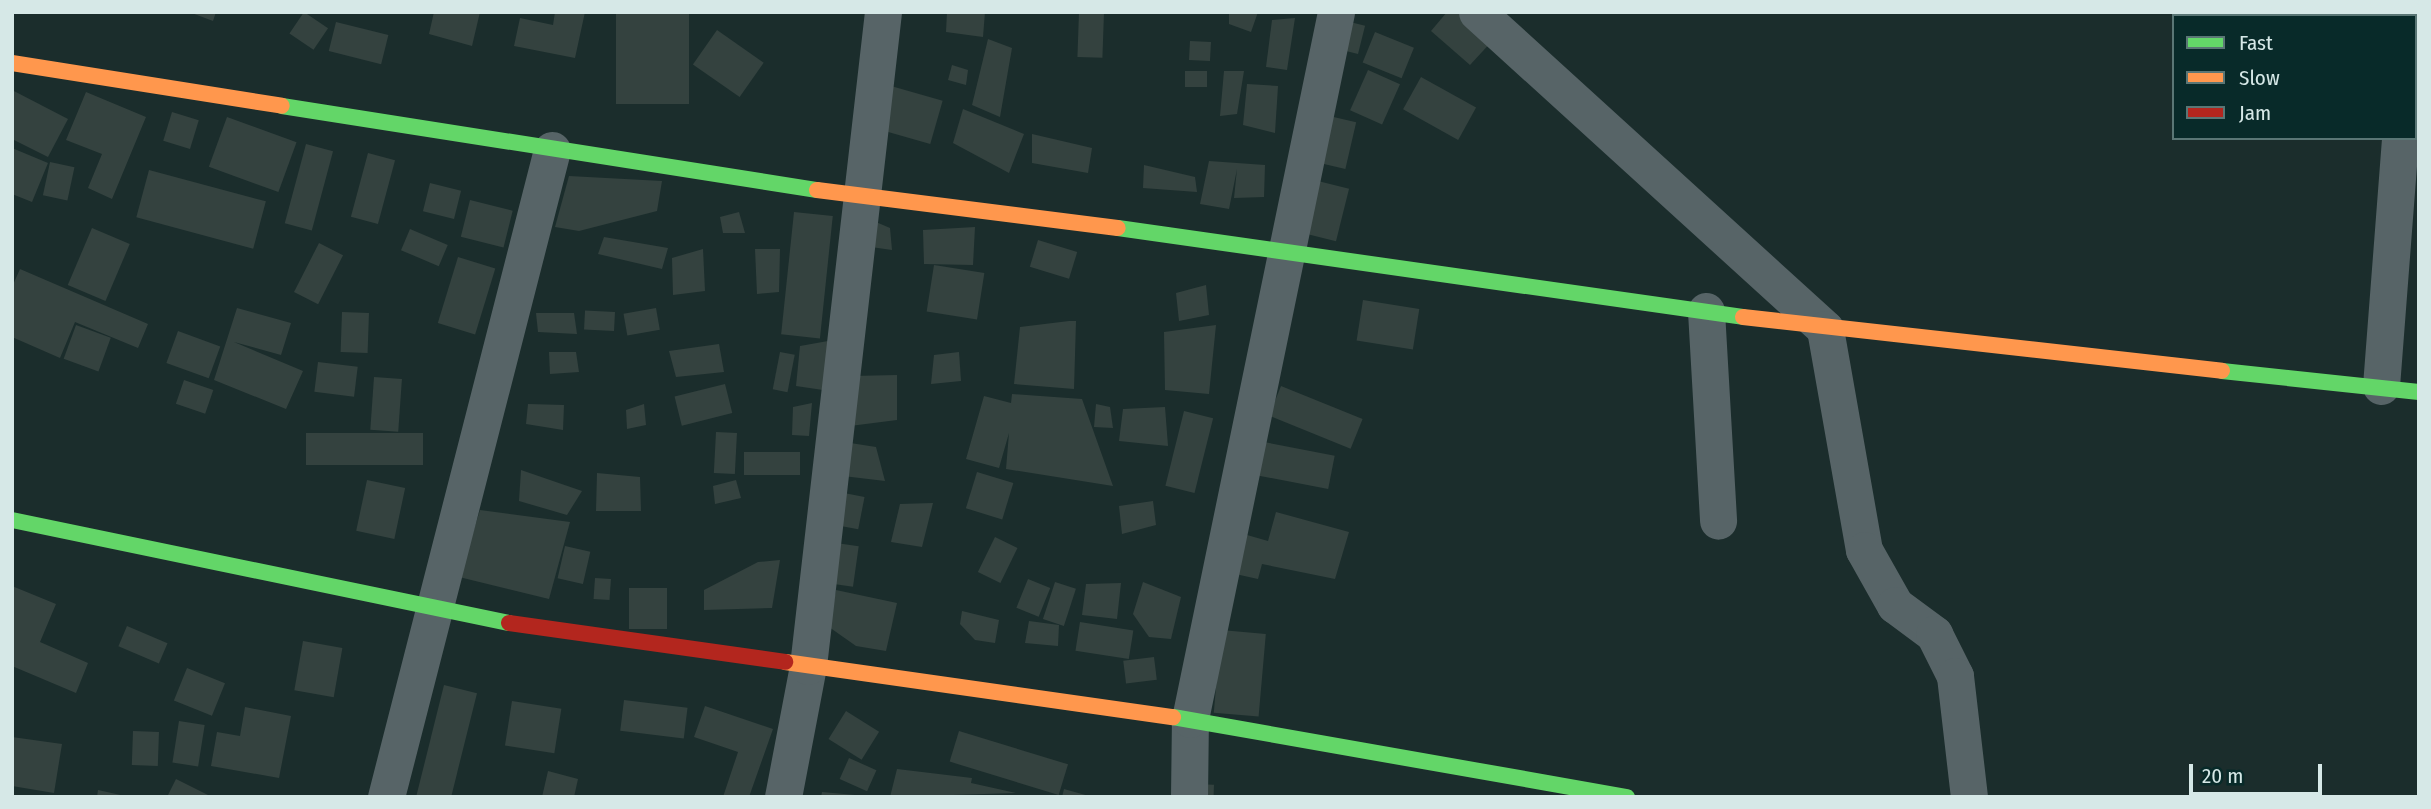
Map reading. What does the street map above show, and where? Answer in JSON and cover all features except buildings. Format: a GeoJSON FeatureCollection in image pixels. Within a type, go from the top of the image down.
{"type":"FeatureCollection","features":[{"type":"Feature","properties":{"kind":"street"},"geometry":{"type":"LineString","coordinates":[[783,797],[808,666],[859,197],[883,12]]}},
{"type":"Feature","properties":{"kind":"street"},"geometry":{"type":"LineString","coordinates":[[1189,797],[1190,719],[1336,12]]}},
{"type":"Feature","properties":{"kind":"street"},"geometry":{"type":"LineString","coordinates":[[1477,12],[1825,329],[1864,550],[1895,605],[1934,634],[1955,676],[1969,797]]}},
{"type":"Feature","properties":{"kind":"street"},"geometry":{"type":"LineString","coordinates":[[12,63],[859,197],[1287,248],[1825,329],[2419,391]]}},
{"type":"Feature","properties":{"kind":"street"},"geometry":{"type":"LineString","coordinates":[[2381,386],[2400,140]]}},
{"type":"Feature","properties":{"kind":"street"},"geometry":{"type":"LineString","coordinates":[[386,797],[436,613],[552,150]]}},
{"type":"Feature","properties":{"kind":"street"},"geometry":{"type":"LineString","coordinates":[[1706,311],[1718,521]]}},
{"type":"Feature","properties":{"kind":"street"},"geometry":{"type":"LineString","coordinates":[[15,525],[436,613],[1190,719],[1627,797]]}},
{"type":"Feature","properties":{"kind":"traffic: fast"},"geometry":{"type":"LineString","coordinates":[[282,106],[817,190]]}},
{"type":"Feature","properties":{"kind":"traffic: fast"},"geometry":{"type":"LineString","coordinates":[[1118,228],[1743,317]]}},
{"type":"Feature","properties":{"kind":"traffic: fast"},"geometry":{"type":"LineString","coordinates":[[2222,371],[2419,392]]}},
{"type":"Feature","properties":{"kind":"traffic: fast"},"geometry":{"type":"LineString","coordinates":[[12,520],[509,623]]}},
{"type":"Feature","properties":{"kind":"traffic: fast"},"geometry":{"type":"LineString","coordinates":[[1173,717],[1627,797]]}},
{"type":"Feature","properties":{"kind":"traffic: slow"},"geometry":{"type":"LineString","coordinates":[[12,63],[282,106]]}},
{"type":"Feature","properties":{"kind":"traffic: slow"},"geometry":{"type":"LineString","coordinates":[[817,190],[1118,228]]}},
{"type":"Feature","properties":{"kind":"traffic: slow"},"geometry":{"type":"LineString","coordinates":[[1743,317],[2222,371]]}},
{"type":"Feature","properties":{"kind":"traffic: slow"},"geometry":{"type":"LineString","coordinates":[[785,662],[1173,717]]}},
{"type":"Feature","properties":{"kind":"traffic: jam"},"geometry":{"type":"LineString","coordinates":[[509,623],[785,662]]}}]}
